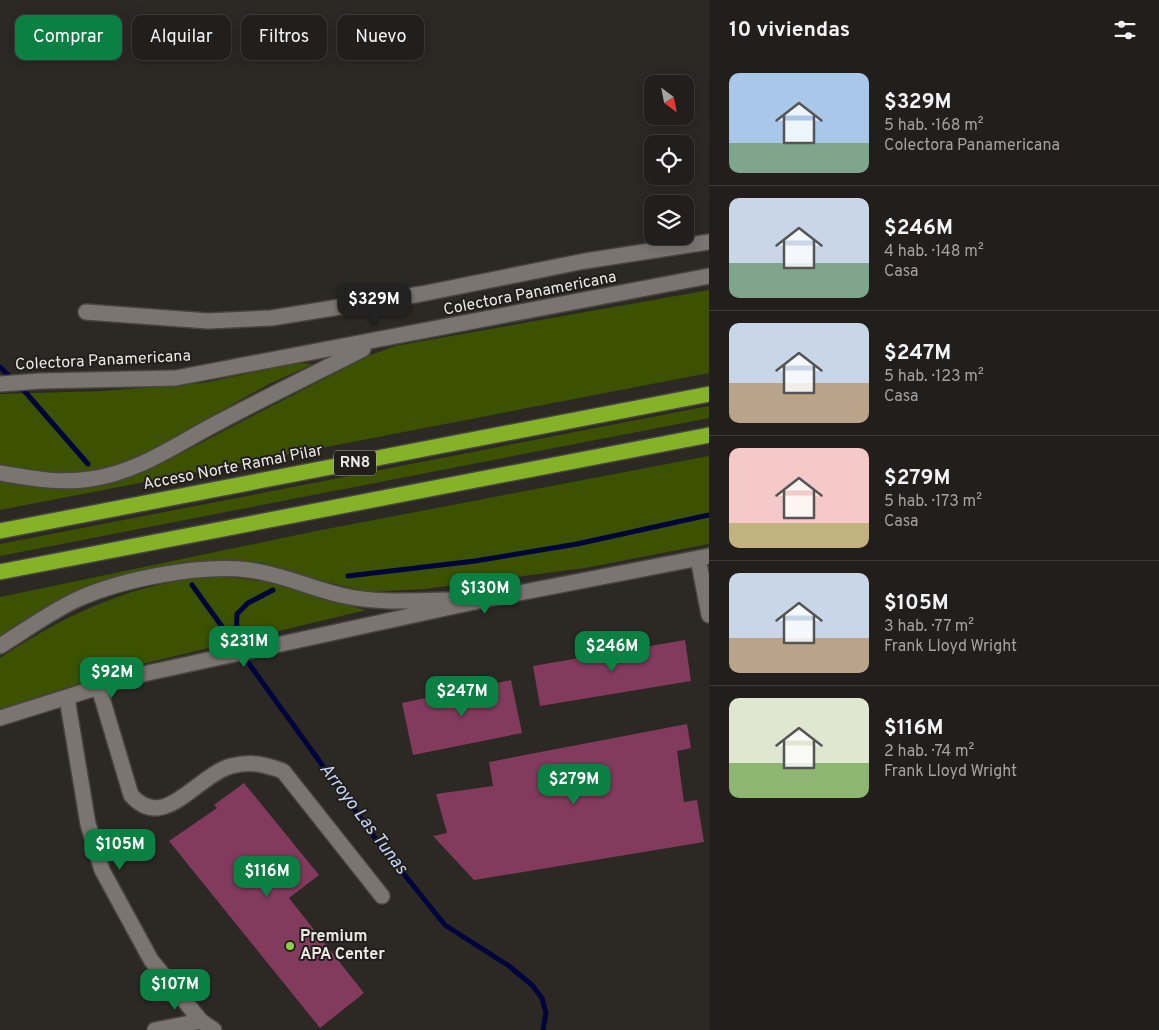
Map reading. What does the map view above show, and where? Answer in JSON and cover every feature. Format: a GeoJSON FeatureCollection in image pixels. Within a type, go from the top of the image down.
{"type":"FeatureCollection","features":[{"type":"Feature","properties":{"kind":"highway","name":"Acceso Norte Ramal Pilar"},"geometry":{"type":"LineString","coordinates":[[0,531],[709,394]]}},
{"type":"Feature","properties":{"kind":"highway","name":"RN8"},"geometry":{"type":"LineString","coordinates":[[0,572],[709,435]]}},
{"type":"Feature","properties":{"kind":"street"},"geometry":{"type":"LineString","coordinates":[[86,312],[208,321],[271,318],[421,294],[585,261],[709,242]]}},
{"type":"Feature","properties":{"kind":"street","name":"Colectora Panamericana"},"geometry":{"type":"LineString","coordinates":[[0,384],[40,381],[176,378],[378,341],[709,276]]}},
{"type":"Feature","properties":{"kind":"street"},"geometry":{"type":"LineString","coordinates":[[0,473],[49,481],[71,481],[93,479],[116,472],[174,448],[378,341]]}},
{"type":"Feature","properties":{"kind":"street"},"geometry":{"type":"LineString","coordinates":[[0,718],[134,676],[483,600],[704,557],[709,614]]}},
{"type":"Feature","properties":{"kind":"street"},"geometry":{"type":"LineString","coordinates":[[0,646],[43,617],[80,599],[127,583],[188,571],[220,568],[249,570],[272,574],[346,597],[382,600],[483,600]]}},
{"type":"Feature","properties":{"kind":"street"},"geometry":{"type":"LineString","coordinates":[[99,688],[131,795],[140,805],[150,809],[164,808],[229,766],[259,762],[283,771],[382,896]]}},
{"type":"Feature","properties":{"kind":"street"},"geometry":{"type":"LineString","coordinates":[[67,698],[88,824],[102,870],[151,960],[201,1021],[214,1030]]}},
{"type":"Feature","properties":{"kind":"street"},"geometry":{"type":"LineString","coordinates":[[155,1030],[201,1021]]}},
{"type":"Feature","properties":{"kind":"green space"},"geometry":{"type":"Polygon","coordinates":[[[709,290],[709,373],[0,510],[0,481],[62,489],[91,488],[126,477],[170,459],[368,356],[395,346],[709,290]]]}},
{"type":"Feature","properties":{"kind":"green space"},"geometry":{"type":"Polygon","coordinates":[[[298,363],[313,364],[269,384],[144,454],[115,466],[78,475],[0,466],[0,394],[102,391],[203,383],[298,363]]]}},
{"type":"Feature","properties":{"kind":"green space"},"geometry":{"type":"Polygon","coordinates":[[[709,406],[709,418],[0,556],[0,544],[709,406]]]}},
{"type":"Feature","properties":{"kind":"green space"},"geometry":{"type":"Polygon","coordinates":[[[709,456],[709,544],[585,568],[425,589],[367,592],[292,573],[260,562],[206,561],[156,570],[0,638],[0,597],[316,531],[709,456]]]}},
{"type":"Feature","properties":{"kind":"green space"},"geometry":{"type":"Polygon","coordinates":[[[220,576],[269,582],[329,601],[366,610],[134,666],[0,709],[0,658],[26,641],[78,613],[132,592],[160,584],[220,576]]]}},
{"type":"Feature","properties":{"kind":"building"},"geometry":{"type":"Polygon","coordinates":[[[685,640],[691,681],[540,706],[533,666],[685,640]]]}},
{"type":"Feature","properties":{"kind":"building"},"geometry":{"type":"Polygon","coordinates":[[[511,680],[522,733],[413,755],[402,703],[511,680]]]}},
{"type":"Feature","properties":{"kind":"building"},"geometry":{"type":"Polygon","coordinates":[[[687,724],[691,748],[677,751],[684,802],[697,800],[704,842],[474,880],[433,836],[447,833],[436,794],[493,786],[489,762],[687,724]]]}},
{"type":"Feature","properties":{"kind":"building","name":"Premium APA Center"},"geometry":{"type":"Polygon","coordinates":[[[244,783],[319,875],[289,898],[364,993],[320,1028],[169,841],[217,808],[214,805],[244,783]]]}},
{"type":"Feature","properties":{"kind":"waterway"},"geometry":{"type":"LineString","coordinates":[[0,367],[14,381]]}},
{"type":"Feature","properties":{"kind":"waterway"},"geometry":{"type":"LineString","coordinates":[[20,386],[88,464]]}},
{"type":"Feature","properties":{"kind":"waterway"},"geometry":{"type":"LineString","coordinates":[[348,576],[475,561],[577,544],[709,515]]}},
{"type":"Feature","properties":{"kind":"waterway","name":"Arroyo Las Tunas"},"geometry":{"type":"LineString","coordinates":[[192,585],[378,842],[445,925],[509,966],[532,985],[542,998],[546,1013],[543,1030]]}},
{"type":"Feature","properties":{"kind":"waterway"},"geometry":{"type":"LineString","coordinates":[[236,645],[237,614],[248,603],[273,590]]}},
{"type":"Feature","properties":{"kind":"place","name":"Premium APA Center"},"geometry":{"type":"Point","coordinates":[290,946]}}]}
